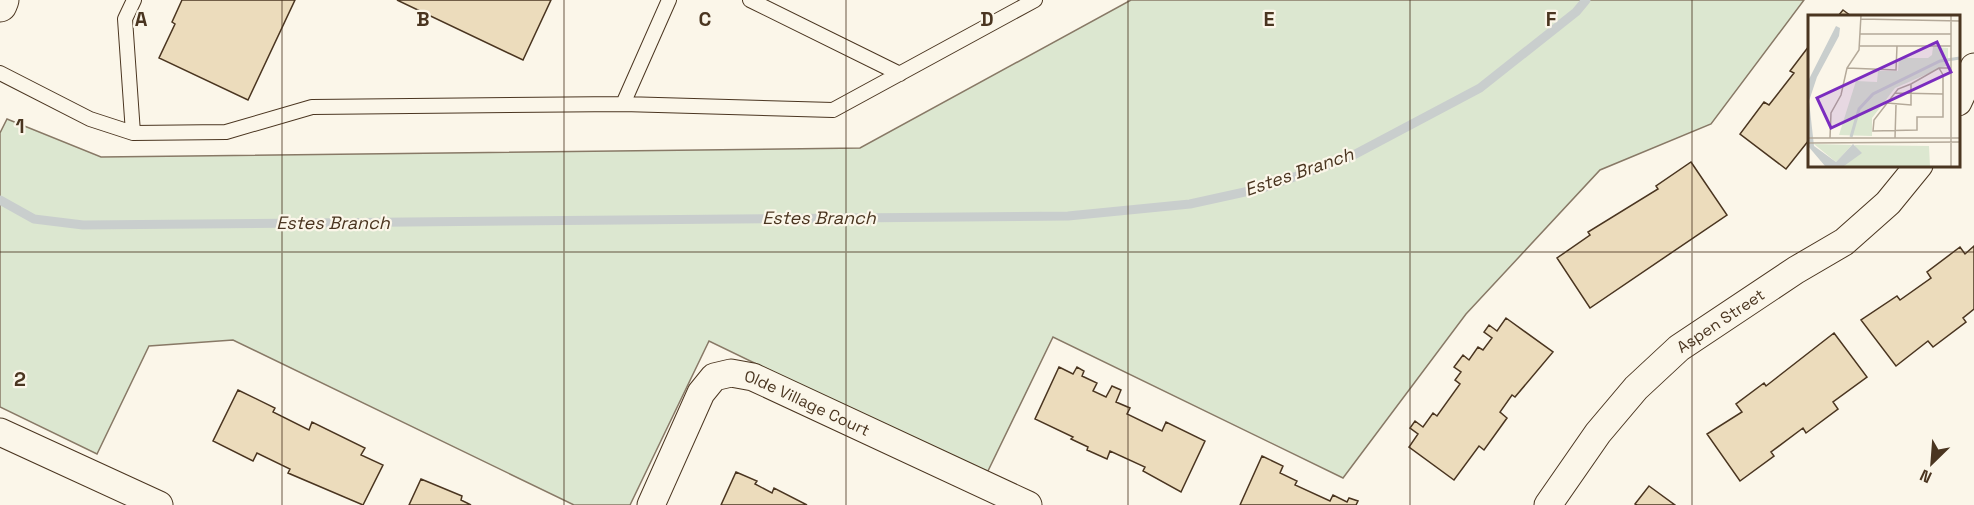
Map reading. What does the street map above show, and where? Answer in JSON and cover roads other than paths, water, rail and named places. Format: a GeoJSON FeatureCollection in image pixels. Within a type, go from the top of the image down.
{"type":"FeatureCollection","features":[{"type":"Feature","properties":{"kind":"street"},"geometry":{"type":"LineString","coordinates":[[0,4],[2,0]]}},
{"type":"Feature","properties":{"kind":"street"},"geometry":{"type":"LineString","coordinates":[[1959,100],[1974,67]]}},
{"type":"Feature","properties":{"kind":"street","name":"Aspen Street"},"geometry":{"type":"LineString","coordinates":[[1548,505],[1598,433],[1636,387],[1679,348],[1796,270],[1844,242],[1888,203],[1918,166]]}},
{"type":"Feature","properties":{"kind":"street","name":"Olde Village Court"},"geometry":{"type":"LineString","coordinates":[[651,505],[701,393],[714,377],[731,373],[753,377],[1028,505]]}},
{"type":"Feature","properties":{"kind":"street"},"geometry":{"type":"LineString","coordinates":[[0,432],[159,505]]}},
{"type":"Feature","properties":{"kind":"lane"},"geometry":{"type":"LineString","coordinates":[[134,0],[125,20],[134,133]]}},
{"type":"Feature","properties":{"kind":"lane"},"geometry":{"type":"LineString","coordinates":[[623,104],[669,0]]}},
{"type":"Feature","properties":{"kind":"lane"},"geometry":{"type":"LineString","coordinates":[[750,0],[900,74]]}},
{"type":"Feature","properties":{"kind":"lane"},"geometry":{"type":"LineString","coordinates":[[0,73],[90,119],[134,133],[226,132],[312,107],[623,104],[833,110],[1035,0]]}},
{"type":"Feature","properties":{"kind":"waterway","name":"Estes Branch"},"geometry":{"type":"LineString","coordinates":[[0,200],[34,219],[83,225],[1068,216],[1190,204],[1263,188],[1348,158],[1480,88],[1576,12],[1586,0]]}}]}
